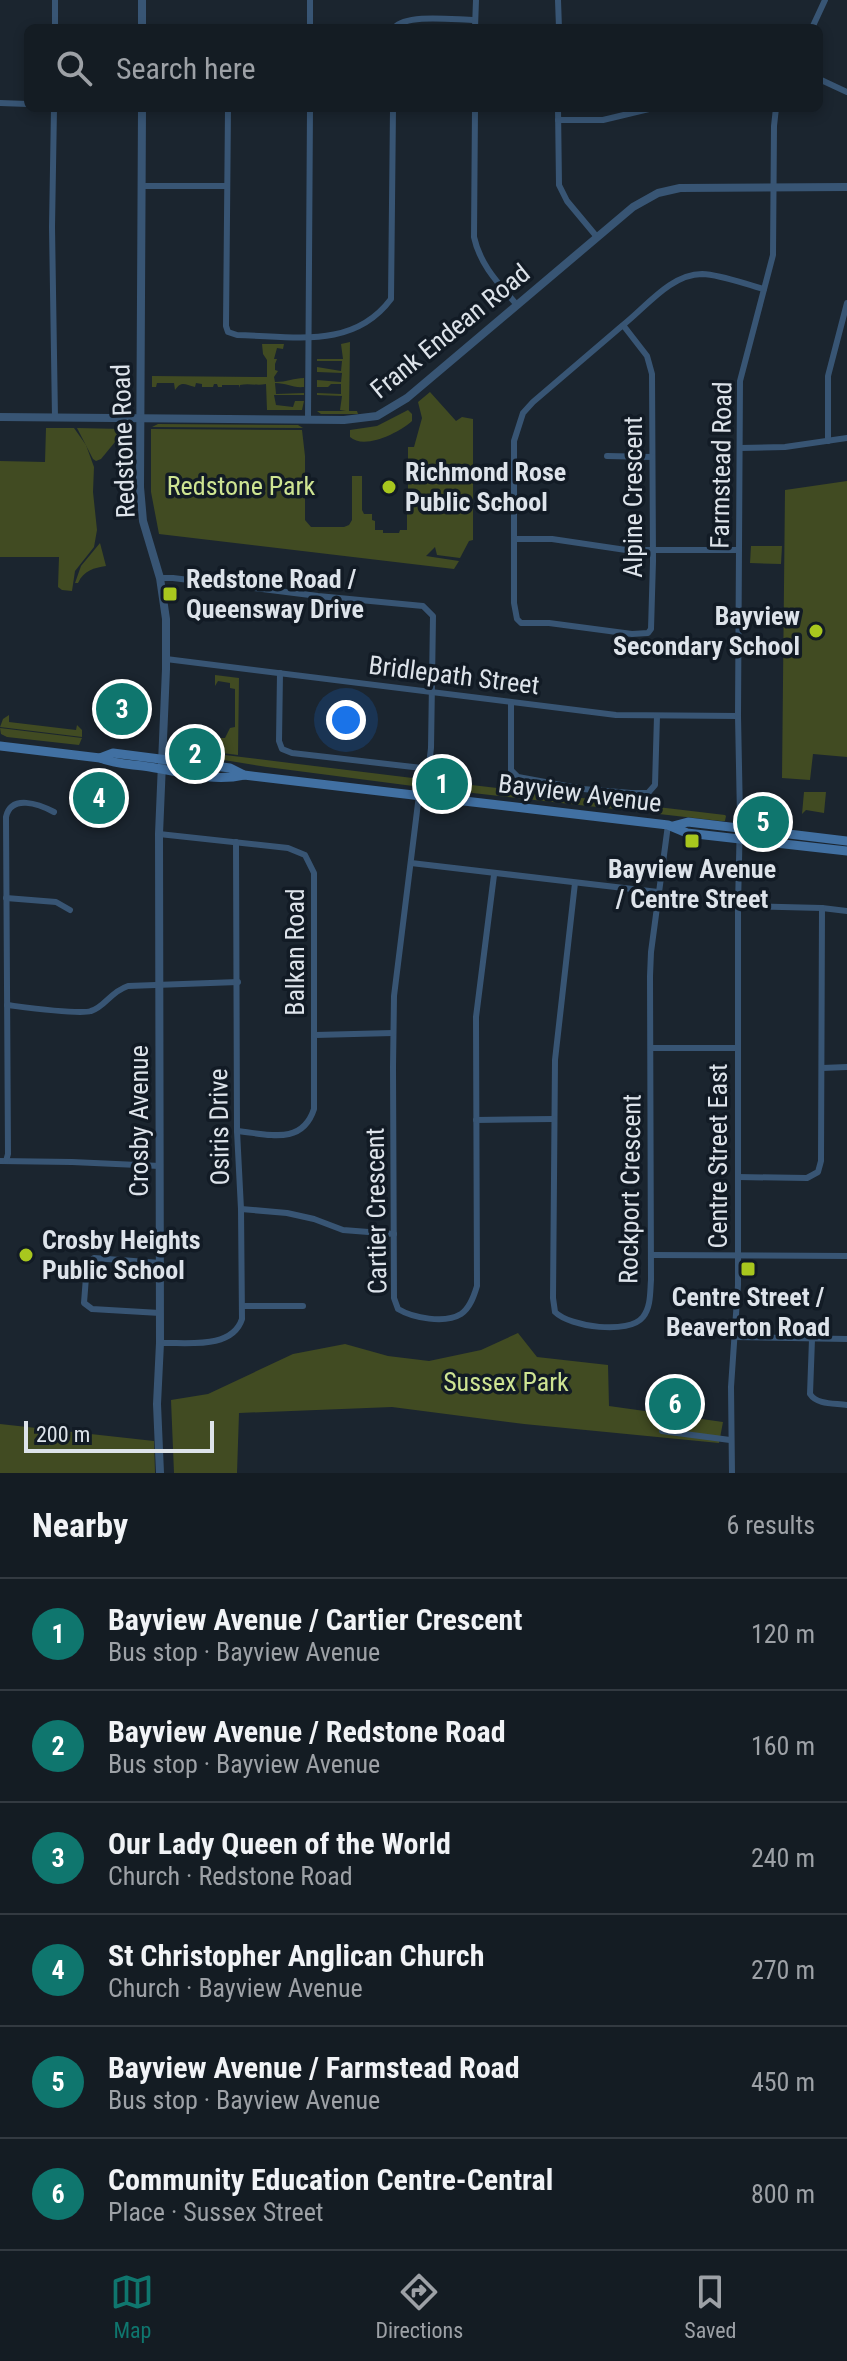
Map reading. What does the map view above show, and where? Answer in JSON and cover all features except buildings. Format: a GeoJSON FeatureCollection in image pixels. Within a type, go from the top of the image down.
{"type":"FeatureCollection","features":[{"type":"Feature","properties":{"kind":"main road","name":"Bayview Avenue"},"geometry":{"type":"LineString","coordinates":[[0,746],[100,758],[113,753],[162,764],[230,768],[244,775],[671,826],[687,833],[847,851]]}},
{"type":"Feature","properties":{"kind":"main road","name":"Bayview Avenue"},"geometry":{"type":"LineString","coordinates":[[671,826],[688,822],[847,841]]}},
{"type":"Feature","properties":{"kind":"street"},"geometry":{"type":"LineString","coordinates":[[55,0],[55,24]]}},
{"type":"Feature","properties":{"kind":"street"},"geometry":{"type":"LineString","coordinates":[[142,0],[142,24]]}},
{"type":"Feature","properties":{"kind":"street"},"geometry":{"type":"LineString","coordinates":[[310,0],[310,24]]}},
{"type":"Feature","properties":{"kind":"street"},"geometry":{"type":"LineString","coordinates":[[399,24],[413,19],[475,24],[476,0]]}},
{"type":"Feature","properties":{"kind":"street"},"geometry":{"type":"LineString","coordinates":[[558,0],[559,24]]}},
{"type":"Feature","properties":{"kind":"street"},"geometry":{"type":"LineString","coordinates":[[814,24],[825,0]]}},
{"type":"Feature","properties":{"kind":"street"},"geometry":{"type":"LineString","coordinates":[[823,81],[847,92]]}},
{"type":"Feature","properties":{"kind":"street"},"geometry":{"type":"LineString","coordinates":[[0,103],[24,104]]}},
{"type":"Feature","properties":{"kind":"street"},"geometry":{"type":"LineString","coordinates":[[54,112],[55,418]]}},
{"type":"Feature","properties":{"kind":"street","name":"Redstone Road"},"geometry":{"type":"LineString","coordinates":[[142,112],[141,505],[165,605],[162,764]]}},
{"type":"Feature","properties":{"kind":"street"},"geometry":{"type":"LineString","coordinates":[[228,112],[228,332],[237,335],[308,336],[333,336],[355,328],[377,314],[391,299],[393,112]]}},
{"type":"Feature","properties":{"kind":"street"},"geometry":{"type":"LineString","coordinates":[[308,420],[310,112]]}},
{"type":"Feature","properties":{"kind":"street"},"geometry":{"type":"LineString","coordinates":[[475,112],[474,237],[481,260],[517,305]]}},
{"type":"Feature","properties":{"kind":"street"},"geometry":{"type":"LineString","coordinates":[[558,112],[559,185],[567,201],[597,237]]}},
{"type":"Feature","properties":{"kind":"street"},"geometry":{"type":"LineString","coordinates":[[558,120],[603,120],[636,112]]}},
{"type":"Feature","properties":{"kind":"street","name":"Farmstead Road"},"geometry":{"type":"LineString","coordinates":[[740,839],[740,381],[774,246],[776,112]]}},
{"type":"Feature","properties":{"kind":"street"},"geometry":{"type":"LineString","coordinates":[[141,186],[227,186]]}},
{"type":"Feature","properties":{"kind":"street","name":"Frank Endean Road"},"geometry":{"type":"LineString","coordinates":[[0,417],[355,420],[377,416],[407,398],[633,207],[658,193],[680,188],[847,187]]}},
{"type":"Feature","properties":{"kind":"street","name":"Alpine Crescent"},"geometry":{"type":"LineString","coordinates":[[623,325],[647,356],[652,374],[653,624],[648,633],[632,634],[549,623],[521,623],[515,614],[514,603],[514,441],[523,413],[623,325],[663,291],[685,277],[715,276],[764,289]]}},
{"type":"Feature","properties":{"kind":"street"},"geometry":{"type":"LineString","coordinates":[[828,441],[828,376],[847,303]]}},
{"type":"Feature","properties":{"kind":"street"},"geometry":{"type":"LineString","coordinates":[[740,448],[785,447],[847,438]]}},
{"type":"Feature","properties":{"kind":"street"},"geometry":{"type":"LineString","coordinates":[[607,456],[652,457]]}},
{"type":"Feature","properties":{"kind":"street"},"geometry":{"type":"LineString","coordinates":[[514,539],[552,539],[626,550],[739,550]]}},
{"type":"Feature","properties":{"kind":"street"},"geometry":{"type":"LineString","coordinates":[[160,578],[423,606],[433,616],[431,760],[422,768],[292,753],[282,749],[279,741],[280,673]]}},
{"type":"Feature","properties":{"kind":"street","name":"Bridlepath Street"},"geometry":{"type":"LineString","coordinates":[[166,659],[616,715],[738,716]]}},
{"type":"Feature","properties":{"kind":"street"},"geometry":{"type":"LineString","coordinates":[[511,703],[511,770],[518,777],[583,789],[648,793],[655,785],[657,716]]}},
{"type":"Feature","properties":{"kind":"street","name":"Crosby Avenue"},"geometry":{"type":"LineString","coordinates":[[160,1473],[157,1404],[160,1343],[159,834],[162,764]]}},
{"type":"Feature","properties":{"kind":"street","name":"Cartier Crescent"},"geometry":{"type":"LineString","coordinates":[[419,795],[394,996],[393,1033],[394,1298],[398,1309],[406,1314],[439,1319],[461,1314],[471,1303],[477,1286],[477,1006],[494,875]]}},
{"type":"Feature","properties":{"kind":"street"},"geometry":{"type":"LineString","coordinates":[[3,1161],[8,1154],[4,936],[6,817],[13,803],[22,802],[54,812]]}},
{"type":"Feature","properties":{"kind":"street","name":"Rockport Crescent"},"geometry":{"type":"LineString","coordinates":[[575,883],[557,1040],[553,1298],[555,1312],[565,1320],[618,1327],[636,1323],[648,1308],[652,1255],[651,952],[658,892],[671,826]]}},
{"type":"Feature","properties":{"kind":"street","name":"Balkan Road"},"geometry":{"type":"LineString","coordinates":[[159,834],[288,848],[305,855],[312,865],[315,883],[314,1109],[307,1125],[290,1135],[237,1131]]}},
{"type":"Feature","properties":{"kind":"street","name":"Centre Street East"},"geometry":{"type":"LineString","coordinates":[[732,1473],[730,1440],[737,1256],[740,839]]}},
{"type":"Feature","properties":{"kind":"street","name":"Osiris Drive"},"geometry":{"type":"LineString","coordinates":[[236,842],[237,1131],[243,1306]]}},
{"type":"Feature","properties":{"kind":"street"},"geometry":{"type":"LineString","coordinates":[[411,863],[658,892]]}},
{"type":"Feature","properties":{"kind":"street"},"geometry":{"type":"LineString","coordinates":[[6,898],[56,902],[70,910]]}},
{"type":"Feature","properties":{"kind":"street"},"geometry":{"type":"LineString","coordinates":[[738,906],[847,911]]}},
{"type":"Feature","properties":{"kind":"street"},"geometry":{"type":"LineString","coordinates":[[738,1177],[807,1178],[818,1172],[822,1151],[822,908]]}},
{"type":"Feature","properties":{"kind":"street"},"geometry":{"type":"LineString","coordinates":[[7,1005],[86,1012],[99,1007],[119,989],[128,986],[238,982]]}},
{"type":"Feature","properties":{"kind":"street"},"geometry":{"type":"LineString","coordinates":[[315,1035],[393,1033]]}},
{"type":"Feature","properties":{"kind":"street"},"geometry":{"type":"LineString","coordinates":[[651,1048],[738,1048]]}},
{"type":"Feature","properties":{"kind":"street"},"geometry":{"type":"LineString","coordinates":[[822,1068],[847,1067]]}},
{"type":"Feature","properties":{"kind":"street"},"geometry":{"type":"LineString","coordinates":[[476,1120],[554,1119]]}},
{"type":"Feature","properties":{"kind":"street"},"geometry":{"type":"LineString","coordinates":[[3,1161],[160,1166]]}},
{"type":"Feature","properties":{"kind":"street"},"geometry":{"type":"LineString","coordinates":[[241,1209],[287,1213],[343,1230],[394,1234]]}},
{"type":"Feature","properties":{"kind":"street"},"geometry":{"type":"LineString","coordinates":[[652,1255],[847,1256]]}},
{"type":"Feature","properties":{"kind":"street"},"geometry":{"type":"LineString","coordinates":[[160,1263],[94,1258],[87,1264],[84,1303],[92,1309],[160,1313]]}},
{"type":"Feature","properties":{"kind":"street"},"geometry":{"type":"LineString","coordinates":[[160,1343],[223,1339],[240,1325],[243,1306],[303,1306]]}},
{"type":"Feature","properties":{"kind":"street"},"geometry":{"type":"LineString","coordinates":[[734,1337],[847,1339]]}},
{"type":"Feature","properties":{"kind":"street"},"geometry":{"type":"LineString","coordinates":[[812,1339],[810,1394],[813,1399],[847,1405]]}},
{"type":"Feature","properties":{"kind":"street"},"geometry":{"type":"LineString","coordinates":[[662,1431],[730,1440]]}},
{"type":"Feature","properties":{"kind":"green space"},"geometry":{"type":"Polygon","coordinates":[[[350,342],[349,411],[357,411],[358,414],[321,414],[317,411],[346,411],[340,410],[342,396],[317,395],[341,394],[341,384],[317,387],[317,380],[341,382],[342,373],[317,372],[317,367],[341,371],[342,361],[317,359],[343,359],[341,344],[350,342]]]}},
{"type":"Feature","properties":{"kind":"green space"},"geometry":{"type":"Polygon","coordinates":[[[262,344],[284,344],[283,349],[277,348],[274,359],[277,359],[275,370],[278,371],[275,382],[304,378],[304,387],[275,383],[276,394],[304,393],[274,395],[276,405],[293,407],[295,401],[304,401],[302,410],[267,410],[266,384],[243,384],[239,388],[239,385],[218,387],[217,384],[202,387],[202,384],[196,383],[195,387],[182,384],[175,390],[174,383],[157,383],[156,387],[152,387],[152,376],[267,377],[267,360],[262,344]]]}},
{"type":"Feature","properties":{"kind":"green space","name":"Redstone Park"},"geometry":{"type":"Polygon","coordinates":[[[430,392],[456,421],[462,417],[473,419],[473,540],[469,541],[460,558],[437,555],[435,547],[426,556],[459,561],[454,569],[159,534],[151,492],[151,429],[302,430],[305,520],[311,527],[349,525],[352,520],[352,476],[362,476],[362,510],[364,514],[372,514],[375,530],[399,533],[400,530],[407,530],[411,493],[408,493],[408,447],[414,447],[422,418],[418,402],[430,392]]]}},
{"type":"Feature","properties":{"kind":"green space"},"geometry":{"type":"Polygon","coordinates":[[[408,410],[412,421],[390,435],[364,442],[350,437],[350,430],[377,426],[408,410]]]}},
{"type":"Feature","properties":{"kind":"green space"},"geometry":{"type":"Polygon","coordinates":[[[158,424],[298,425],[303,428],[152,427],[158,424]]]}},
{"type":"Feature","properties":{"kind":"green space"},"geometry":{"type":"Polygon","coordinates":[[[46,428],[74,428],[86,445],[94,467],[97,530],[94,547],[75,571],[72,591],[58,587],[59,557],[0,557],[0,461],[45,462],[46,428]]]}},
{"type":"Feature","properties":{"kind":"green space"},"geometry":{"type":"Polygon","coordinates":[[[77,428],[123,429],[124,431],[96,461],[77,428]]]}},
{"type":"Feature","properties":{"kind":"green space"},"geometry":{"type":"Polygon","coordinates":[[[847,481],[847,757],[813,754],[810,780],[782,778],[785,490],[847,481]]]}},
{"type":"Feature","properties":{"kind":"green space"},"geometry":{"type":"Polygon","coordinates":[[[100,543],[106,566],[90,570],[75,583],[81,566],[100,543]]]}},
{"type":"Feature","properties":{"kind":"green space"},"geometry":{"type":"Polygon","coordinates":[[[751,546],[782,546],[781,564],[750,563],[751,546]]]}},
{"type":"Feature","properties":{"kind":"green space"},"geometry":{"type":"Polygon","coordinates":[[[215,675],[239,678],[238,755],[181,748],[193,738],[225,738],[230,728],[235,727],[235,689],[230,688],[230,683],[218,681],[215,686],[215,675]]]}},
{"type":"Feature","properties":{"kind":"green space"},"geometry":{"type":"Polygon","coordinates":[[[9,715],[9,722],[76,730],[77,725],[82,730],[82,737],[0,727],[9,715]]]}},
{"type":"Feature","properties":{"kind":"green space"},"geometry":{"type":"Polygon","coordinates":[[[0,728],[82,738],[79,745],[7,737],[1,734],[0,728]]]}},
{"type":"Feature","properties":{"kind":"green space"},"geometry":{"type":"Polygon","coordinates":[[[200,752],[437,781],[436,785],[413,786],[267,767],[199,756],[200,752]]]}},
{"type":"Feature","properties":{"kind":"green space"},"geometry":{"type":"Polygon","coordinates":[[[446,782],[726,816],[725,821],[721,821],[473,793],[446,786],[446,782]]]}},
{"type":"Feature","properties":{"kind":"green space"},"geometry":{"type":"Polygon","coordinates":[[[804,792],[826,792],[824,813],[806,810],[802,814],[804,792]]]}},
{"type":"Feature","properties":{"kind":"green space","name":"Sussex Park"},"geometry":{"type":"Polygon","coordinates":[[[518,1333],[537,1357],[608,1365],[609,1406],[723,1422],[719,1443],[524,1424],[392,1407],[239,1413],[237,1473],[174,1473],[171,1400],[208,1394],[293,1354],[345,1344],[388,1356],[429,1361],[481,1350],[518,1333]]]}},
{"type":"Feature","properties":{"kind":"green space"},"geometry":{"type":"Polygon","coordinates":[[[0,1424],[154,1441],[155,1473],[0,1473],[0,1424]]]}},
{"type":"Feature","properties":{"kind":"place","name":"Richmond Rose Public School"},"geometry":{"type":"Point","coordinates":[389,487]}},
{"type":"Feature","properties":{"kind":"place","name":"Redstone Road / Queensway Drive"},"geometry":{"type":"Point","coordinates":[170,594]}},
{"type":"Feature","properties":{"kind":"place","name":"Bayview Secondary School"},"geometry":{"type":"Point","coordinates":[816,631]}},
{"type":"Feature","properties":{"kind":"place","name":"Our Lady Queen of the World"},"geometry":{"type":"Point","coordinates":[122,709]}},
{"type":"Feature","properties":{"kind":"place","name":"Bayview Avenue / Redstone Road"},"geometry":{"type":"Point","coordinates":[195,754]}},
{"type":"Feature","properties":{"kind":"place","name":"Bayview Avenue / Cartier Crescent"},"geometry":{"type":"Point","coordinates":[442,784]}},
{"type":"Feature","properties":{"kind":"place","name":"St Christopher Anglican Church"},"geometry":{"type":"Point","coordinates":[99,798]}},
{"type":"Feature","properties":{"kind":"place","name":"Bayview Avenue / Farmstead Road"},"geometry":{"type":"Point","coordinates":[763,822]}},
{"type":"Feature","properties":{"kind":"place","name":"Bayview Avenue / Centre Street"},"geometry":{"type":"Point","coordinates":[692,841]}},
{"type":"Feature","properties":{"kind":"place","name":"Crosby Heights Public School"},"geometry":{"type":"Point","coordinates":[26,1255]}},
{"type":"Feature","properties":{"kind":"place","name":"Centre Street / Beaverton Road"},"geometry":{"type":"Point","coordinates":[748,1269]}},
{"type":"Feature","properties":{"kind":"place","name":"Community Education Centre-Central"},"geometry":{"type":"Point","coordinates":[675,1404]}}]}
